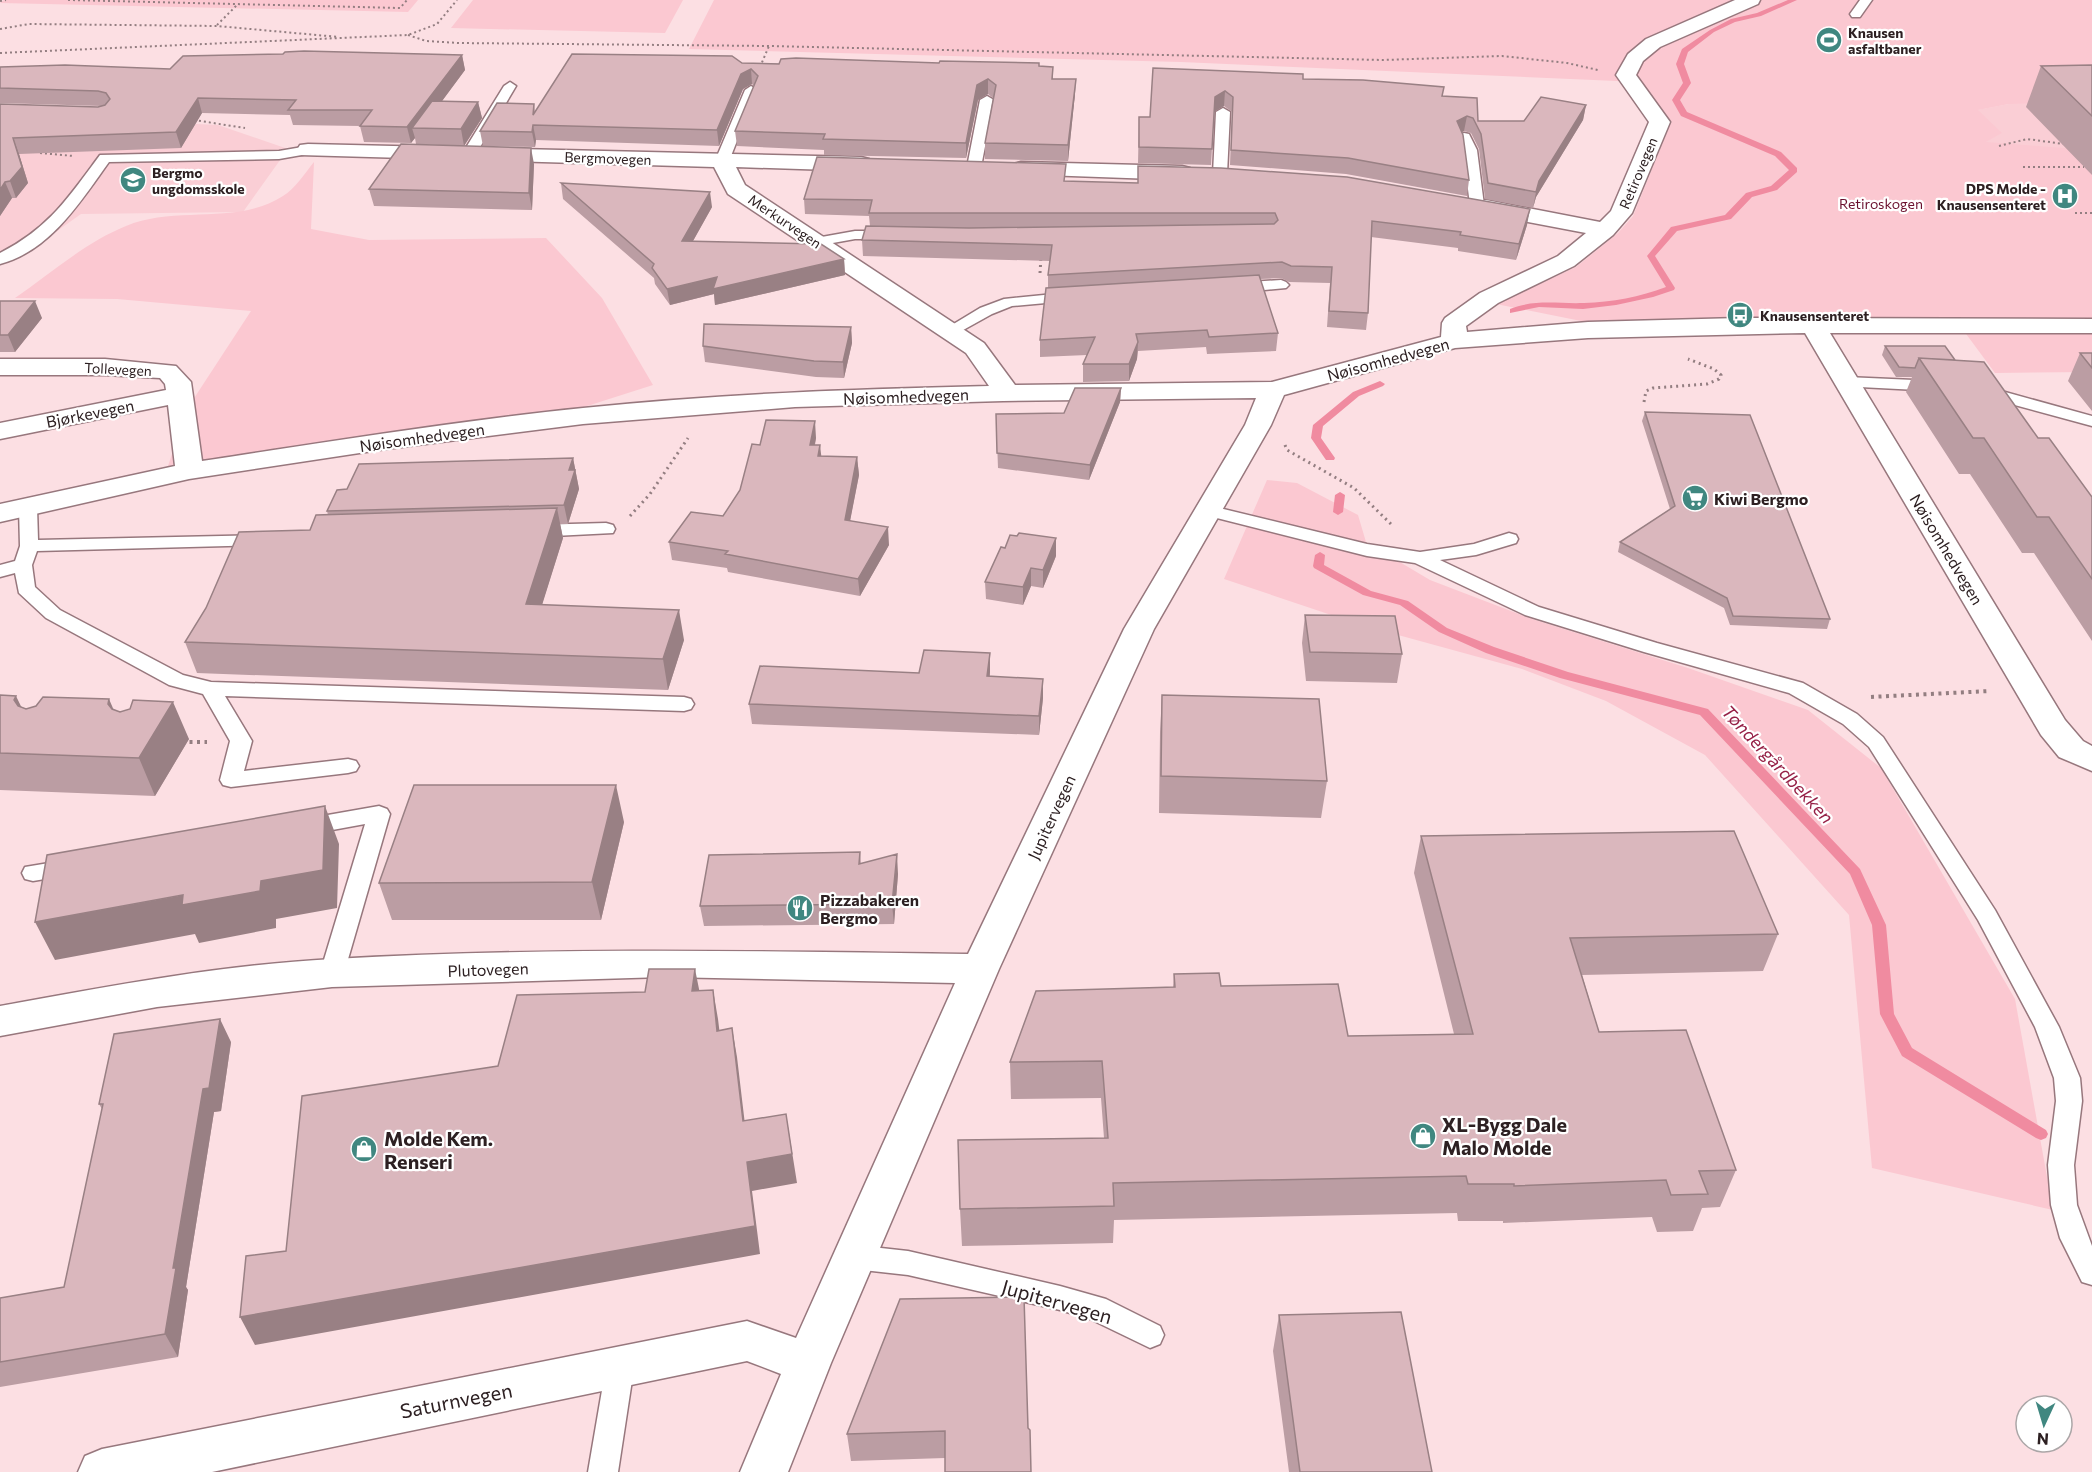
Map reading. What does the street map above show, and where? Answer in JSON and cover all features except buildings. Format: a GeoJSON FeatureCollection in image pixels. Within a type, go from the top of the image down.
{"type":"FeatureCollection","features":[{"type":"Feature","properties":{"kind":"street"},"geometry":{"type":"LineString","coordinates":[[1626,75],[1635,58],[1653,43],[1751,0]]}},
{"type":"Feature","properties":{"kind":"street","name":"Retirovegen"},"geometry":{"type":"LineString","coordinates":[[1454,341],[1454,323],[1489,298],[1566,261],[1605,230],[1621,213],[1660,122],[1626,75]]}},
{"type":"Feature","properties":{"kind":"street","name":"Bergmovegen"},"geometry":{"type":"LineString","coordinates":[[308,150],[882,165]]}},
{"type":"Feature","properties":{"kind":"street","name":"Merkurvegen"},"geometry":{"type":"LineString","coordinates":[[722,161],[736,189],[975,348],[1002,383],[1003,393]]}},
{"type":"Feature","properties":{"kind":"street"},"geometry":{"type":"LineString","coordinates":[[951,167],[1243,176]]}},
{"type":"Feature","properties":{"kind":"street"},"geometry":{"type":"LineString","coordinates":[[1455,202],[1605,230]]}},
{"type":"Feature","properties":{"kind":"street","name":"Nøisomhedvegen"},"geometry":{"type":"LineString","coordinates":[[0,513],[189,471],[386,441],[583,416],[795,399],[1003,393],[1274,390],[1454,341],[1588,330],[1739,325],[2092,326]]}},
{"type":"Feature","properties":{"kind":"street","name":"Nøisomhedvegen"},"geometry":{"type":"LineString","coordinates":[[1814,326],[2053,727],[2071,749],[2092,760]]}},
{"type":"Feature","properties":{"kind":"street","name":"Tollevegen"},"geometry":{"type":"LineString","coordinates":[[0,367],[105,367],[167,371],[178,382],[189,471]]}},
{"type":"Feature","properties":{"kind":"street","name":"Jupitervegen"},"geometry":{"type":"LineString","coordinates":[[764,1472],[808,1363],[980,969],[1139,629],[1258,425],[1274,390]]}},
{"type":"Feature","properties":{"kind":"street","name":"Bjørkevegen"},"geometry":{"type":"LineString","coordinates":[[0,431],[179,395]]}},
{"type":"Feature","properties":{"kind":"street","name":"Plutovegen"},"geometry":{"type":"LineString","coordinates":[[0,1021],[157,992],[332,974],[663,963],[980,969]]}},
{"type":"Feature","properties":{"kind":"street","name":"Saturnvegen"},"geometry":{"type":"LineString","coordinates":[[102,1472],[747,1341],[808,1363]]}},
{"type":"Feature","properties":{"kind":"lane"},"geometry":{"type":"LineString","coordinates":[[1856,14],[1866,0]]}},
{"type":"Feature","properties":{"kind":"lane"},"geometry":{"type":"LineString","coordinates":[[470,154],[510,86]]}},
{"type":"Feature","properties":{"kind":"lane"},"geometry":{"type":"LineString","coordinates":[[722,161],[751,90]]}},
{"type":"Feature","properties":{"kind":"lane"},"geometry":{"type":"LineString","coordinates":[[974,167],[987,100]]}},
{"type":"Feature","properties":{"kind":"lane"},"geometry":{"type":"LineString","coordinates":[[1220,174],[1223,112]]}},
{"type":"Feature","properties":{"kind":"lane"},"geometry":{"type":"LineString","coordinates":[[1464,137],[1470,150],[1477,206]]}},
{"type":"Feature","properties":{"kind":"lane"},"geometry":{"type":"LineString","coordinates":[[0,259],[27,245],[64,214],[105,158],[279,155],[308,150]]}},
{"type":"Feature","properties":{"kind":"lane"},"geometry":{"type":"LineString","coordinates":[[816,242],[855,235],[912,236]]}},
{"type":"Feature","properties":{"kind":"lane"},"geometry":{"type":"LineString","coordinates":[[1214,289],[1281,285]]}},
{"type":"Feature","properties":{"kind":"lane"},"geometry":{"type":"LineString","coordinates":[[950,331],[986,311],[1010,302],[1039,298],[1092,296]]}},
{"type":"Feature","properties":{"kind":"lane"},"geometry":{"type":"LineString","coordinates":[[1846,382],[1957,388],[2002,395],[2092,421]]}},
{"type":"Feature","properties":{"kind":"lane"},"geometry":{"type":"LineString","coordinates":[[28,507],[26,589],[52,614],[176,680],[211,689],[684,704]]}},
{"type":"Feature","properties":{"kind":"lane"},"geometry":{"type":"LineString","coordinates":[[1207,510],[1367,550],[1420,558],[1532,611],[1651,648],[1796,688],[1850,719],[1876,742],[1894,767],[1987,916],[2047,1027],[2067,1078],[2069,1101],[2061,1165],[2064,1205],[2074,1238],[2092,1273]]}},
{"type":"Feature","properties":{"kind":"lane"},"geometry":{"type":"LineString","coordinates":[[512,532],[606,529]]}},
{"type":"Feature","properties":{"kind":"lane"},"geometry":{"type":"LineString","coordinates":[[0,570],[26,556],[276,539]]}},
{"type":"Feature","properties":{"kind":"lane"},"geometry":{"type":"LineString","coordinates":[[1420,558],[1476,549],[1509,539]]}},
{"type":"Feature","properties":{"kind":"lane"},"geometry":{"type":"LineString","coordinates":[[211,689],[241,741],[231,780],[348,766]]}},
{"type":"Feature","properties":{"kind":"lane"},"geometry":{"type":"LineString","coordinates":[[281,831],[380,814],[332,974]]}},
{"type":"Feature","properties":{"kind":"lane"},"geometry":{"type":"LineString","coordinates":[[33,873],[92,863]]}},
{"type":"Feature","properties":{"kind":"lane","name":"Jupitervegen"},"geometry":{"type":"LineString","coordinates":[[854,1257],[908,1263],[1060,1298],[1096,1308],[1150,1335]]}},
{"type":"Feature","properties":{"kind":"lane"},"geometry":{"type":"LineString","coordinates":[[603,1472],[620,1367]]}},
{"type":"Feature","properties":{"kind":"path"},"geometry":{"type":"LineString","coordinates":[[0,1],[6,0]]}},
{"type":"Feature","properties":{"kind":"path"},"geometry":{"type":"LineString","coordinates":[[68,0],[400,8],[407,0]]}},
{"type":"Feature","properties":{"kind":"path"},"geometry":{"type":"LineString","coordinates":[[0,53],[408,35],[431,30],[445,19],[457,0]]}},
{"type":"Feature","properties":{"kind":"path"},"geometry":{"type":"LineString","coordinates":[[217,26],[238,4]]}},
{"type":"Feature","properties":{"kind":"path"},"geometry":{"type":"LineString","coordinates":[[0,29],[29,24],[217,26],[354,39]]}},
{"type":"Feature","properties":{"kind":"path"},"geometry":{"type":"LineString","coordinates":[[408,35],[426,41],[459,43],[758,45],[1383,60],[1502,56],[1567,63],[1626,75]]}},
{"type":"Feature","properties":{"kind":"path"},"geometry":{"type":"LineString","coordinates":[[187,119],[242,127],[308,150]]}},
{"type":"Feature","properties":{"kind":"path"},"geometry":{"type":"LineString","coordinates":[[1999,146],[2027,139],[2073,146]]}},
{"type":"Feature","properties":{"kind":"path"},"geometry":{"type":"LineString","coordinates":[[40,153],[105,158]]}},
{"type":"Feature","properties":{"kind":"path"},"geometry":{"type":"LineString","coordinates":[[2023,168],[2084,167]]}},
{"type":"Feature","properties":{"kind":"path"},"geometry":{"type":"LineString","coordinates":[[2074,213],[2092,213]]}},
{"type":"Feature","properties":{"kind":"path"},"geometry":{"type":"LineString","coordinates":[[1039,298],[1042,246]]}},
{"type":"Feature","properties":{"kind":"path"},"geometry":{"type":"LineString","coordinates":[[1644,402],[1646,391],[1653,388],[1707,384],[1719,379],[1721,375],[1714,369],[1686,358],[1679,350],[1670,327]]}},
{"type":"Feature","properties":{"kind":"path"},"geometry":{"type":"LineString","coordinates":[[606,529],[630,515],[650,494],[690,435]]}},
{"type":"Feature","properties":{"kind":"path"},"geometry":{"type":"LineString","coordinates":[[1283,440],[1287,450],[1354,488],[1380,511],[1420,558]]}},
{"type":"Feature","properties":{"kind":"path"},"geometry":{"type":"LineString","coordinates":[[1827,704],[1838,699],[1850,698],[1947,692],[2032,691]]}},
{"type":"Feature","properties":{"kind":"path"},"geometry":{"type":"LineString","coordinates":[[172,742],[241,741]]}},
{"type":"Feature","properties":{"kind":"shaded area","name":"DPS Molde - Knausensenteret"},"geometry":{"type":"Polygon","coordinates":[[[2092,103],[2092,250],[1985,142],[2001,133],[1977,110],[2009,104],[2092,103]]]}},
{"type":"Feature","properties":{"kind":"shaded area","name":"Bergmo ungdomsskole"},"geometry":{"type":"Polygon","coordinates":[[[0,115],[218,125],[288,149],[243,212],[81,214],[19,258],[0,265],[0,115]]]}},
{"type":"Feature","properties":{"kind":"green space"},"geometry":{"type":"Polygon","coordinates":[[[4,0],[418,0],[408,12],[0,3],[4,0]]]}},
{"type":"Feature","properties":{"kind":"green space"},"geometry":{"type":"Polygon","coordinates":[[[473,0],[683,0],[665,33],[451,28],[473,0]]]}},
{"type":"Feature","properties":{"kind":"green space","name":"Retiroskogen"},"geometry":{"type":"Polygon","coordinates":[[[714,0],[2092,0],[2092,103],[2009,104],[1978,110],[2002,133],[1986,142],[2076,149],[2092,175],[2092,372],[1995,373],[1955,319],[1591,323],[1496,304],[1576,267],[1618,233],[1633,216],[1671,122],[1640,82],[1181,62],[689,49],[714,0]]]}},
{"type":"Feature","properties":{"kind":"green space"},"geometry":{"type":"Polygon","coordinates":[[[314,162],[311,229],[369,240],[546,238],[602,298],[653,385],[584,407],[366,435],[164,478],[187,409],[251,311],[117,299],[15,298],[83,249],[126,226],[145,220],[226,213],[265,205],[292,189],[314,162]]]}},
{"type":"Feature","properties":{"kind":"green space"},"geometry":{"type":"Polygon","coordinates":[[[1267,480],[1297,483],[1358,515],[1366,542],[1430,580],[1532,619],[1688,668],[1808,710],[1881,768],[2015,999],[2053,1210],[1872,1168],[1849,915],[1705,755],[1606,701],[1522,669],[1358,624],[1224,579],[1267,480]]]}},
{"type":"Feature","properties":{"kind":"waterway","name":"Tøndergårdbekken"},"geometry":{"type":"LineString","coordinates":[[1513,311],[1539,304],[1583,306],[1616,303],[1650,296],[1671,288],[1651,256],[1674,229],[1728,217],[1749,195],[1774,188],[1794,170],[1778,154],[1684,114],[1676,100],[1687,83],[1680,64],[1685,51],[1712,31],[1733,20],[1759,15],[1794,0]]}},
{"type":"Feature","properties":{"kind":"waterway","name":"Tøndergårdbekken"},"geometry":{"type":"LineString","coordinates":[[1330,458],[1316,438],[1318,425],[1356,394],[1380,384]]}},
{"type":"Feature","properties":{"kind":"waterway","name":"Tøndergårdbekken"},"geometry":{"type":"LineString","coordinates":[[1338,512],[1340,495]]}},
{"type":"Feature","properties":{"kind":"waterway","name":"Tøndergårdbekken"},"geometry":{"type":"LineString","coordinates":[[1320,555],[1318,566],[1367,593],[1404,603],[1443,630],[1490,650],[1564,675],[1704,712],[1855,872],[1879,925],[1887,1014],[1907,1052],[2041,1134]]}},
{"type":"Feature","properties":{"kind":"place","name":"Knausen asfaltbaner"},"geometry":{"type":"Point","coordinates":[1829,40]}},
{"type":"Feature","properties":{"kind":"place","name":"Bergmo ungdomsskole"},"geometry":{"type":"Point","coordinates":[133,180]}},
{"type":"Feature","properties":{"kind":"place","name":"DPS Molde - Knausensenteret"},"geometry":{"type":"Point","coordinates":[2065,196]}},
{"type":"Feature","properties":{"kind":"place","name":"Knausensenteret"},"geometry":{"type":"Point","coordinates":[1740,315]}},
{"type":"Feature","properties":{"kind":"place","name":"Kiwi Bergmo"},"geometry":{"type":"Point","coordinates":[1695,498]}},
{"type":"Feature","properties":{"kind":"place","name":"Pizzabakeren Bergmo"},"geometry":{"type":"Point","coordinates":[800,908]}},
{"type":"Feature","properties":{"kind":"place","name":"XL-Bygg Dale Malo Molde"},"geometry":{"type":"Point","coordinates":[1423,1136]}},
{"type":"Feature","properties":{"kind":"place","name":"Molde Kem. Renseri"},"geometry":{"type":"Point","coordinates":[364,1149]}}]}
